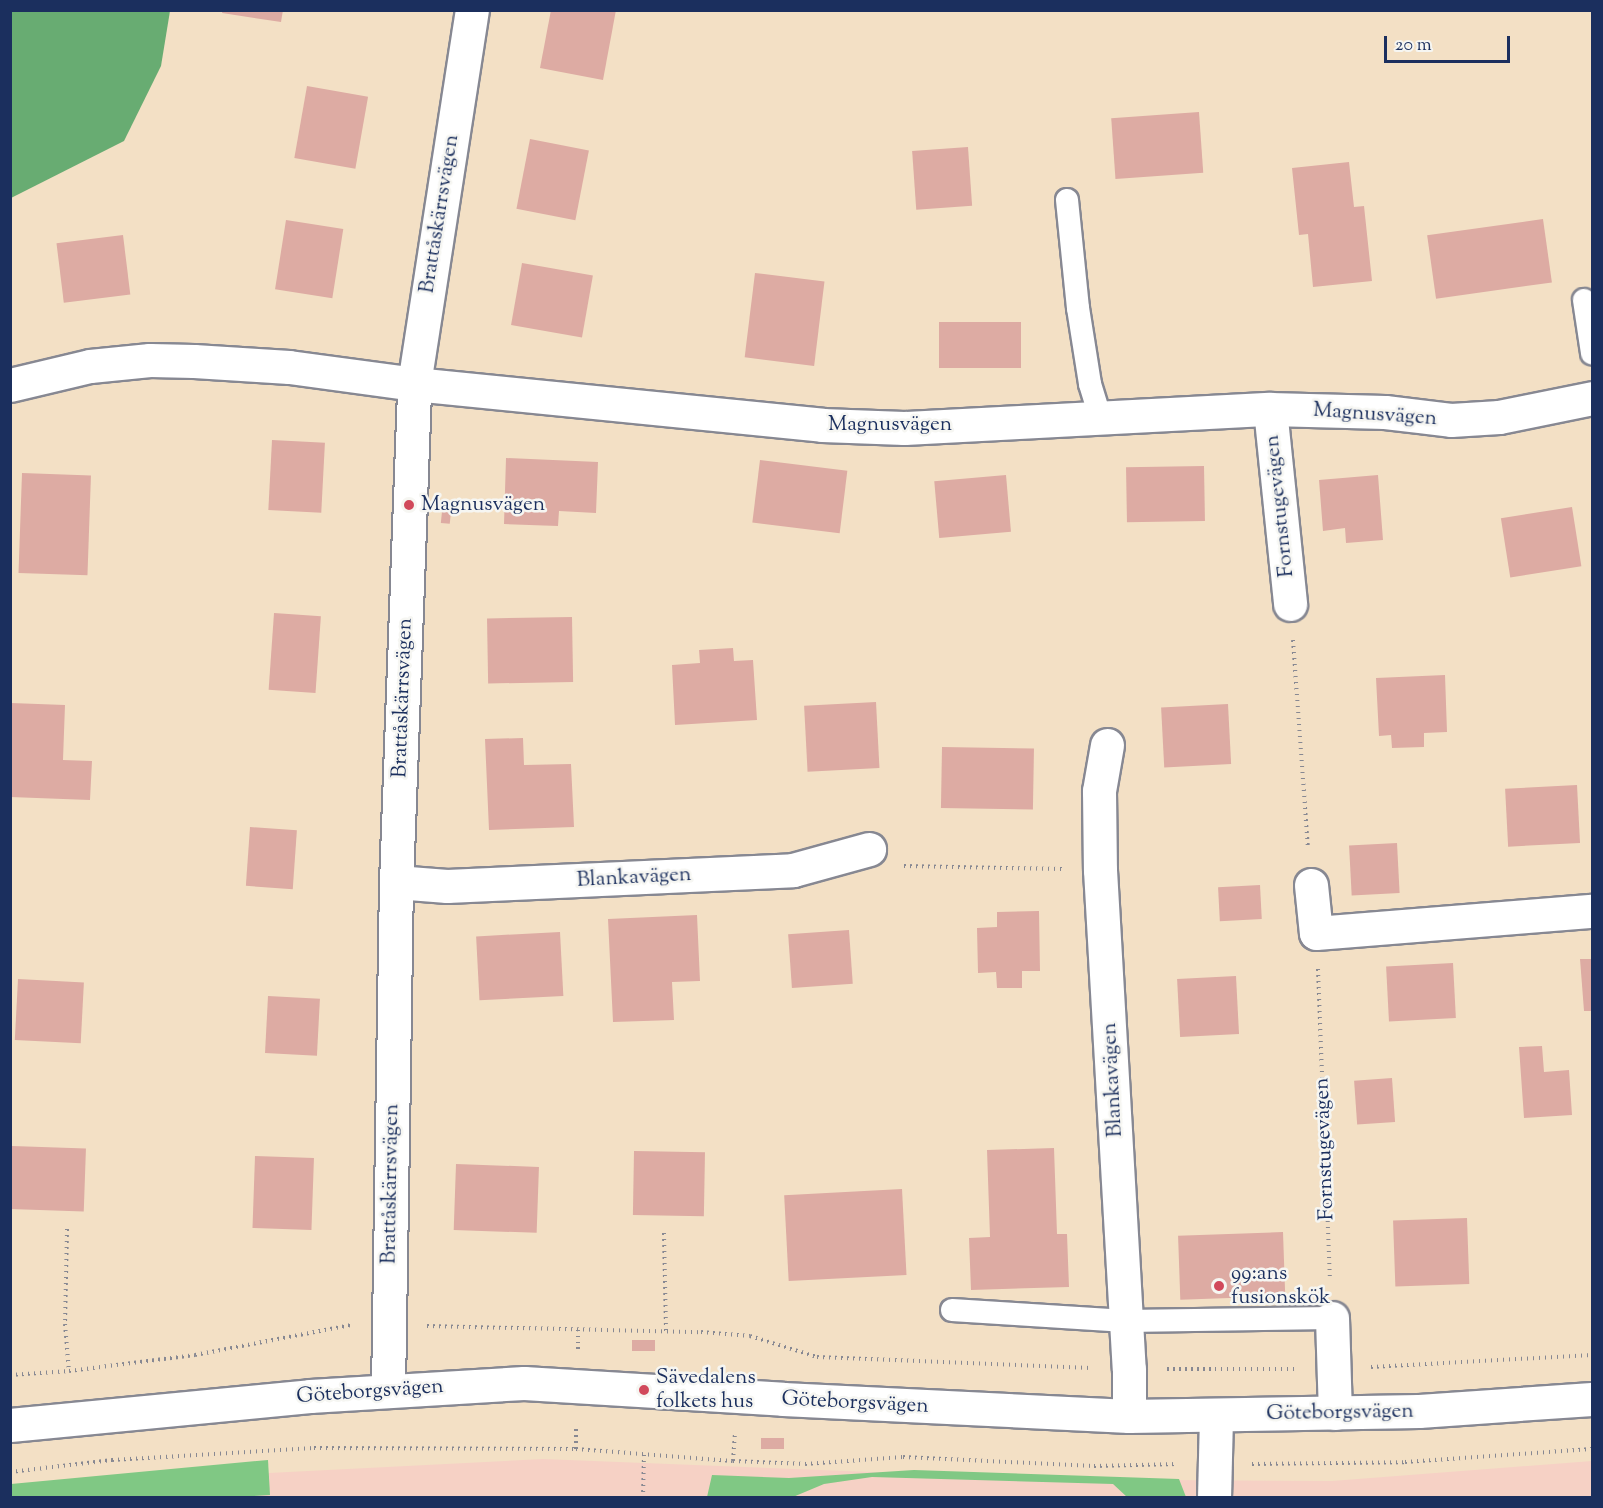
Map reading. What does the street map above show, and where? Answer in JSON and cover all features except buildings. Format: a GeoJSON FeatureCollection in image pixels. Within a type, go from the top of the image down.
{"type":"FeatureCollection","features":[{"type":"Feature","properties":{"kind":"street","name":"Brattåskärrsvägen"},"geometry":{"type":"LineString","coordinates":[[388,1390],[396,882],[414,384],[472,10]]}},
{"type":"Feature","properties":{"kind":"street","name":"Magnusvägen"},"geometry":{"type":"LineString","coordinates":[[10,385],[90,366],[150,360],[289,368],[414,384],[822,425],[903,428],[1270,409],[1384,412],[1451,420],[1499,417],[1593,398]]}},
{"type":"Feature","properties":{"kind":"street","name":"Fornstugevägen"},"geometry":{"type":"LineString","coordinates":[[1270,409],[1290,604]]}},
{"type":"Feature","properties":{"kind":"street","name":"Blankavägen"},"geometry":{"type":"LineString","coordinates":[[1107,745],[1099,791],[1100,870],[1129,1369],[1129,1416]]}},
{"type":"Feature","properties":{"kind":"street","name":"Blankavägen"},"geometry":{"type":"LineString","coordinates":[[396,882],[447,886],[792,870],[868,849]]}},
{"type":"Feature","properties":{"kind":"street"},"geometry":{"type":"LineString","coordinates":[[1311,885],[1316,933],[1593,911]]}},
{"type":"Feature","properties":{"kind":"street"},"geometry":{"type":"LineString","coordinates":[[1332,1318],[1335,1413]]}},
{"type":"Feature","properties":{"kind":"street","name":"Göteborgsvägen"},"geometry":{"type":"LineString","coordinates":[[10,1425],[388,1390],[524,1383],[793,1400],[1129,1416],[1419,1411],[1593,1399]]}},
{"type":"Feature","properties":{"kind":"street"},"geometry":{"type":"LineString","coordinates":[[1214,1497],[1216,1416]]}},
{"type":"Feature","properties":{"kind":"lane"},"geometry":{"type":"LineString","coordinates":[[1067,200],[1078,308],[1090,384],[1100,417]]}},
{"type":"Feature","properties":{"kind":"lane"},"geometry":{"type":"LineString","coordinates":[[1584,300],[1593,353]]}},
{"type":"Feature","properties":{"kind":"lane"},"geometry":{"type":"LineString","coordinates":[[952,1310],[1126,1321],[1332,1318]]}},
{"type":"Feature","properties":{"kind":"path"},"geometry":{"type":"LineString","coordinates":[[1290,604],[1311,885]]}},
{"type":"Feature","properties":{"kind":"path"},"geometry":{"type":"LineString","coordinates":[[868,849],[905,866],[1100,870]]}},
{"type":"Feature","properties":{"kind":"path","name":"Fornstugevägen"},"geometry":{"type":"LineString","coordinates":[[1316,933],[1332,1318]]}},
{"type":"Feature","properties":{"kind":"path"},"geometry":{"type":"LineString","coordinates":[[67,1229],[65,1324],[69,1371]]}},
{"type":"Feature","properties":{"kind":"path"},"geometry":{"type":"LineString","coordinates":[[664,1233],[666,1331]]}},
{"type":"Feature","properties":{"kind":"path"},"geometry":{"type":"LineString","coordinates":[[10,1375],[69,1371],[195,1355],[352,1325]]}},
{"type":"Feature","properties":{"kind":"path"},"geometry":{"type":"LineString","coordinates":[[431,1326],[666,1331],[750,1336],[817,1357],[994,1366],[1129,1369],[1334,1369],[1593,1354]]}},
{"type":"Feature","properties":{"kind":"path"},"geometry":{"type":"LineString","coordinates":[[733,1461],[735,1426]]}},
{"type":"Feature","properties":{"kind":"path"},"geometry":{"type":"LineString","coordinates":[[10,1472],[112,1461],[294,1448],[576,1449],[805,1464],[903,1456],[1094,1466],[1405,1462],[1593,1449]]}},
{"type":"Feature","properties":{"kind":"path"},"geometry":{"type":"LineString","coordinates":[[643,1497],[644,1454]]}},
{"type":"Feature","properties":{"kind":"shaded area"},"geometry":{"type":"Polygon","coordinates":[[[543,1459],[871,1472],[1163,1480],[1332,1481],[1592,1461],[1592,1498],[11,1498],[131,1480],[543,1459]]]}},
{"type":"Feature","properties":{"kind":"green space"},"geometry":{"type":"Polygon","coordinates":[[[11,10],[170,11],[161,66],[124,141],[11,198],[11,10]]]}},
{"type":"Feature","properties":{"kind":"green space"},"geometry":{"type":"Polygon","coordinates":[[[268,1460],[270,1495],[224,1498],[11,1497],[11,1484],[268,1460]]]}},
{"type":"Feature","properties":{"kind":"green space"},"geometry":{"type":"Polygon","coordinates":[[[914,1470],[1179,1479],[1186,1497],[1127,1497],[1113,1484],[872,1477],[824,1484],[793,1497],[707,1497],[712,1475],[789,1478],[914,1470]]]}},
{"type":"Feature","properties":{"kind":"place","name":"Magnusvägen"},"geometry":{"type":"Point","coordinates":[409,505]}},
{"type":"Feature","properties":{"kind":"place","name":"99:ans fusionskök"},"geometry":{"type":"Point","coordinates":[1219,1286]}},
{"type":"Feature","properties":{"kind":"place","name":"Sävedalens folkets hus"},"geometry":{"type":"Point","coordinates":[644,1390]}}]}
